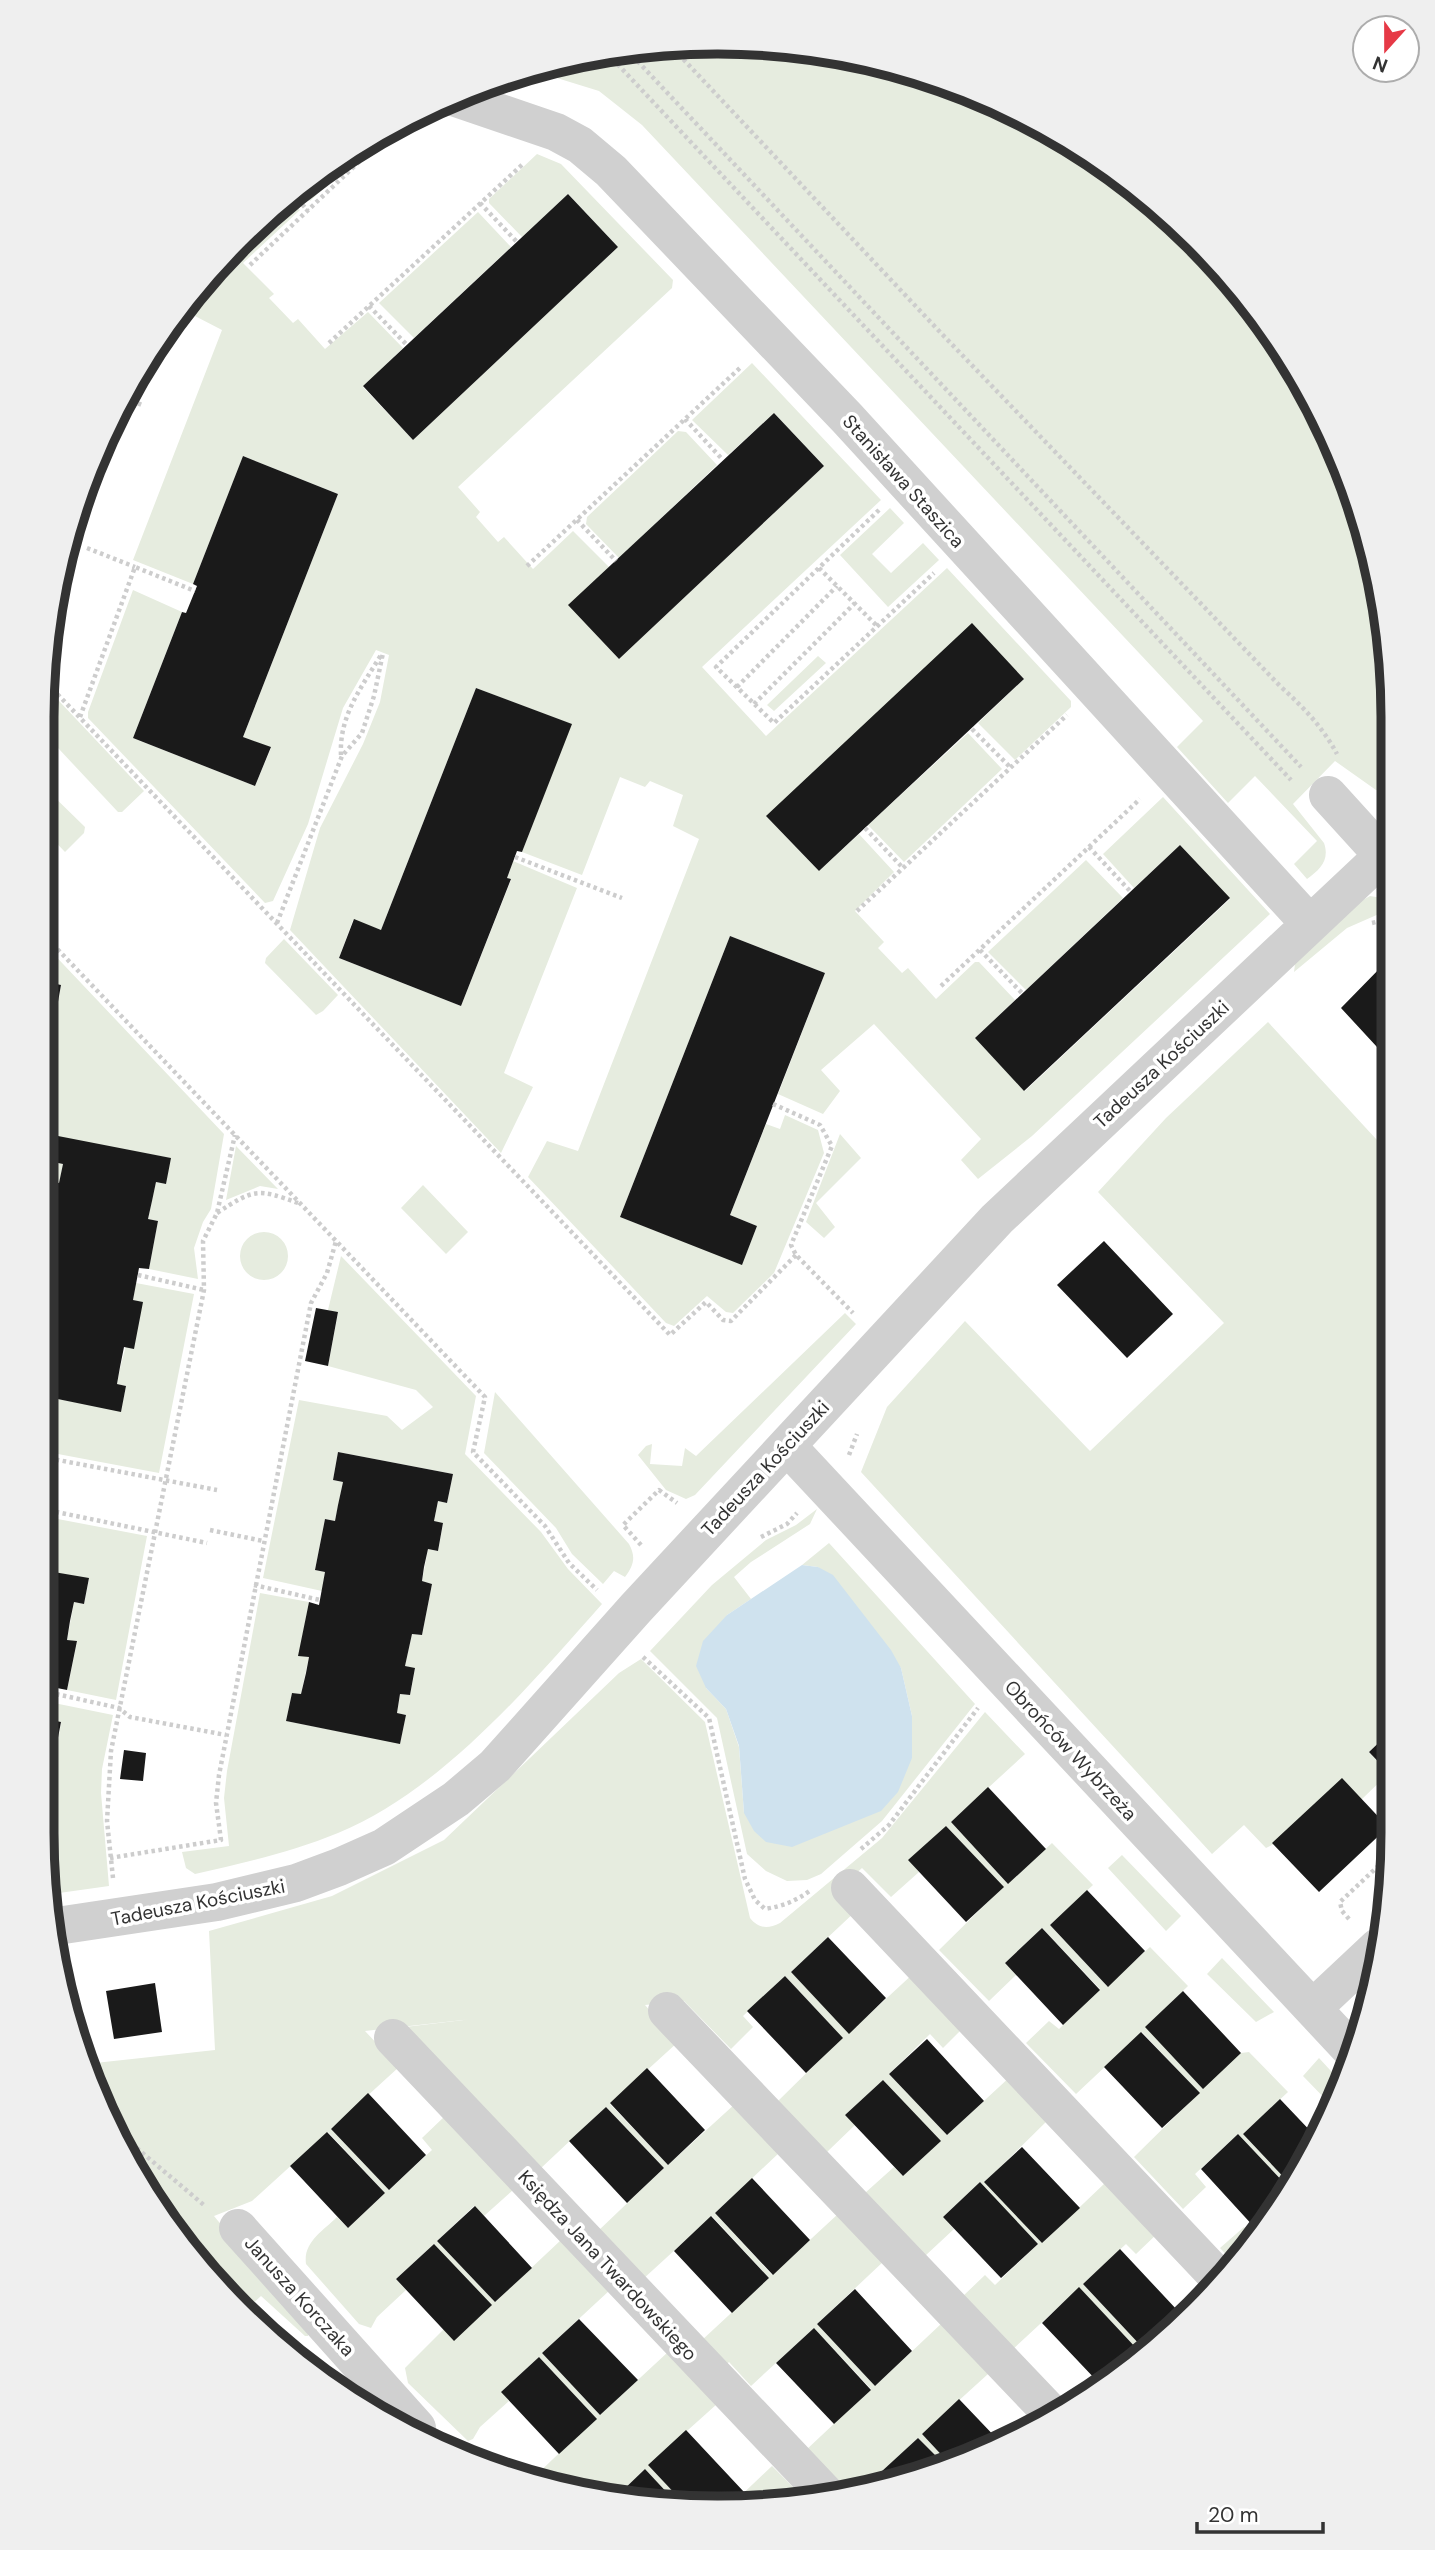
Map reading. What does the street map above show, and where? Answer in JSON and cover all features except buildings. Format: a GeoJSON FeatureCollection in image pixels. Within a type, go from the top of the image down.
{"type":"FeatureCollection","features":[{"type":"Feature","properties":{"kind":"street","name":"Stanisława Staszica"},"geometry":{"type":"LineString","coordinates":[[470,103],[556,132],[580,145],[611,171],[847,418],[1309,923]]}},
{"type":"Feature","properties":{"kind":"street"},"geometry":{"type":"LineString","coordinates":[[1321,781],[1381,849]]}},
{"type":"Feature","properties":{"kind":"street","name":"Tadeusza Kościuszki"},"geometry":{"type":"LineString","coordinates":[[61,1925],[218,1902],[296,1883],[384,1847],[456,1799],[495,1766],[636,1608],[997,1219],[1309,923],[1381,861]]}},
{"type":"Feature","properties":{"kind":"street","name":"Obrońców Wybrzeża"},"geometry":{"type":"LineString","coordinates":[[786,1446],[1346,2045]]}},
{"type":"Feature","properties":{"kind":"street"},"geometry":{"type":"LineString","coordinates":[[835,1885],[1214,2273]]}},
{"type":"Feature","properties":{"kind":"street"},"geometry":{"type":"LineString","coordinates":[[1312,2008],[1369,1954]]}},
{"type":"Feature","properties":{"kind":"street"},"geometry":{"type":"LineString","coordinates":[[667,2011],[1046,2409]]}},
{"type":"Feature","properties":{"kind":"street","name":"Księdza Jana Twardowskiego"},"geometry":{"type":"LineString","coordinates":[[393,2038],[820,2487]]}},
{"type":"Feature","properties":{"kind":"street","name":"Janusza Korczaka"},"geometry":{"type":"LineString","coordinates":[[240,2230],[409,2419]]}},
{"type":"Feature","properties":{"kind":"path"},"geometry":{"type":"LineString","coordinates":[[680,56],[958,352],[1312,716],[1325,732],[1321,781]]}},
{"type":"Feature","properties":{"kind":"path"},"geometry":{"type":"LineString","coordinates":[[636,60],[1321,781]]}},
{"type":"Feature","properties":{"kind":"path"},"geometry":{"type":"LineString","coordinates":[[616,62],[1321,781]]}},
{"type":"Feature","properties":{"kind":"path"},"geometry":{"type":"LineString","coordinates":[[250,265],[366,155]]}},
{"type":"Feature","properties":{"kind":"path"},"geometry":{"type":"LineString","coordinates":[[329,343],[530,158]]}},
{"type":"Feature","properties":{"kind":"path"},"geometry":{"type":"LineString","coordinates":[[300,202],[308,211]]}},
{"type":"Feature","properties":{"kind":"path"},"geometry":{"type":"LineString","coordinates":[[480,203],[517,242]]}},
{"type":"Feature","properties":{"kind":"path"},"geometry":{"type":"LineString","coordinates":[[369,306],[407,345]]}},
{"type":"Feature","properties":{"kind":"path"},"geometry":{"type":"LineString","coordinates":[[527,566],[743,365]]}},
{"type":"Feature","properties":{"kind":"path"},"geometry":{"type":"LineString","coordinates":[[135,402],[142,405]]}},
{"type":"Feature","properties":{"kind":"path"},"geometry":{"type":"LineString","coordinates":[[685,419],[723,460]]}},
{"type":"Feature","properties":{"kind":"path"},"geometry":{"type":"LineString","coordinates":[[880,510],[716,667],[774,723],[938,569]]}},
{"type":"Feature","properties":{"kind":"path"},"geometry":{"type":"LineString","coordinates":[[577,520],[616,561]]}},
{"type":"Feature","properties":{"kind":"path"},"geometry":{"type":"LineString","coordinates":[[87,548],[195,591]]}},
{"type":"Feature","properties":{"kind":"path"},"geometry":{"type":"LineString","coordinates":[[80,717],[135,568]]}},
{"type":"Feature","properties":{"kind":"path"},"geometry":{"type":"LineString","coordinates":[[819,568],[877,626]]}},
{"type":"Feature","properties":{"kind":"path"},"geometry":{"type":"LineString","coordinates":[[737,687],[837,586]]}},
{"type":"Feature","properties":{"kind":"path"},"geometry":{"type":"LineString","coordinates":[[754,704],[855,603]]}},
{"type":"Feature","properties":{"kind":"path"},"geometry":{"type":"LineString","coordinates":[[277,923],[342,756],[362,733],[374,696],[383,653],[346,714],[340,738],[342,756]]}},
{"type":"Feature","properties":{"kind":"path"},"geometry":{"type":"LineString","coordinates":[[55,692],[670,1335],[705,1303],[723,1320],[731,1321],[796,1255]]}},
{"type":"Feature","properties":{"kind":"path"},"geometry":{"type":"LineString","coordinates":[[857,911],[1074,709]]}},
{"type":"Feature","properties":{"kind":"path"},"geometry":{"type":"LineString","coordinates":[[972,729],[1011,768]]}},
{"type":"Feature","properties":{"kind":"path"},"geometry":{"type":"LineString","coordinates":[[941,986],[1148,792]]}},
{"type":"Feature","properties":{"kind":"path"},"geometry":{"type":"LineString","coordinates":[[865,828],[904,867]]}},
{"type":"Feature","properties":{"kind":"path"},"geometry":{"type":"LineString","coordinates":[[1089,847],[1130,891]]}},
{"type":"Feature","properties":{"kind":"path"},"geometry":{"type":"LineString","coordinates":[[515,857],[622,898]]}},
{"type":"Feature","properties":{"kind":"path"},"geometry":{"type":"LineString","coordinates":[[54,946],[485,1396],[473,1452],[545,1526],[569,1563],[604,1596]]}},
{"type":"Feature","properties":{"kind":"path"},"geometry":{"type":"LineString","coordinates":[[980,950],[1022,993]]}},
{"type":"Feature","properties":{"kind":"path"},"geometry":{"type":"LineString","coordinates":[[774,1104],[820,1125],[832,1146],[791,1245],[796,1255],[856,1316]]}},
{"type":"Feature","properties":{"kind":"path"},"geometry":{"type":"LineString","coordinates":[[115,1886],[107,1821],[111,1751],[204,1290],[203,1241],[217,1213],[235,1135]]}},
{"type":"Feature","properties":{"kind":"path"},"geometry":{"type":"LineString","coordinates":[[217,1213],[249,1194],[263,1191],[299,1203]]}},
{"type":"Feature","properties":{"kind":"path"},"geometry":{"type":"LineString","coordinates":[[110,1858],[221,1840],[216,1803],[254,1585],[310,1303],[327,1273],[336,1241]]}},
{"type":"Feature","properties":{"kind":"path"},"geometry":{"type":"LineString","coordinates":[[138,1275],[204,1290]]}},
{"type":"Feature","properties":{"kind":"path"},"geometry":{"type":"LineString","coordinates":[[54,1459],[218,1490]]}},
{"type":"Feature","properties":{"kind":"path"},"geometry":{"type":"LineString","coordinates":[[642,1555],[641,1545],[623,1525],[659,1490]]}},
{"type":"Feature","properties":{"kind":"path"},"geometry":{"type":"LineString","coordinates":[[54,1512],[207,1543]]}},
{"type":"Feature","properties":{"kind":"path"},"geometry":{"type":"LineString","coordinates":[[210,1530],[263,1541]]}},
{"type":"Feature","properties":{"kind":"path"},"geometry":{"type":"LineString","coordinates":[[254,1585],[320,1600]]}},
{"type":"Feature","properties":{"kind":"path"},"geometry":{"type":"LineString","coordinates":[[638,1652],[709,1718],[745,1879],[755,1900],[765,1909],[780,1907],[835,1885]]}},
{"type":"Feature","properties":{"kind":"path"},"geometry":{"type":"LineString","coordinates":[[859,1850],[889,1825],[1002,1676]]}},
{"type":"Feature","properties":{"kind":"path"},"geometry":{"type":"LineString","coordinates":[[56,1694],[119,1708],[131,1717],[226,1735]]}},
{"type":"Feature","properties":{"kind":"path"},"geometry":{"type":"LineString","coordinates":[[1371,1943],[1342,1911],[1340,1902],[1380,1865]]}},
{"type":"Feature","properties":{"kind":"path"},"geometry":{"type":"LineString","coordinates":[[133,2145],[237,2232],[240,2230]]}},
{"type":"Feature","properties":{"kind":"shaded area"},"geometry":{"type":"Polygon","coordinates":[[[718,54],[804,60],[847,67],[931,89],[1011,123],[1086,166],[1155,219],[1216,280],[1269,349],[1312,424],[1346,504],[1368,588],[1375,631],[1381,718],[1381,791],[1335,761],[1293,804],[1326,849],[1325,859],[1312,876],[1307,879],[1294,864],[1317,841],[1255,776],[1228,803],[1177,747],[1203,721],[642,125],[599,91],[550,76],[631,60],[718,54]]]}},
{"type":"Feature","properties":{"kind":"shaded area"},"geometry":{"type":"Polygon","coordinates":[[[537,154],[561,164],[673,280],[672,288],[458,487],[480,512],[476,517],[498,542],[504,537],[533,569],[573,531],[609,567],[569,605],[619,659],[824,466],[774,413],[728,455],[692,420],[752,363],[881,500],[702,667],[766,736],[947,568],[1071,701],[1071,707],[1015,760],[978,723],[1024,679],[972,624],[767,817],[819,871],[859,834],[894,872],[855,911],[884,942],[878,948],[902,973],[908,968],[936,999],[975,962],[979,962],[1015,1000],[975,1038],[1025,1091],[1230,899],[1180,845],[1134,888],[1103,854],[1163,797],[1270,914],[1032,1136],[978,1179],[961,1160],[981,1139],[874,1024],[821,1070],[840,1091],[823,1114],[778,1094],[825,973],[730,936],[620,1217],[742,1264],[757,1226],[730,1215],[766,1124],[780,1129],[785,1115],[818,1130],[824,1153],[774,1273],[733,1313],[726,1312],[707,1296],[674,1326],[666,1323],[528,1177],[547,1141],[578,1151],[699,839],[673,826],[683,795],[650,781],[645,787],[620,777],[582,875],[522,852],[571,724],[476,688],[381,930],[353,920],[339,958],[461,1006],[511,880],[507,878],[513,861],[577,888],[504,1073],[533,1087],[501,1153],[290,930],[320,828],[363,744],[380,702],[389,655],[376,650],[343,708],[308,824],[273,901],[265,903],[88,718],[133,590],[182,612],[133,738],[255,786],[271,748],[243,737],[338,494],[243,456],[193,584],[133,560],[222,330],[193,315],[219,280],[296,206],[300,210],[243,263],[274,294],[269,298],[293,323],[298,319],[325,349],[368,312],[403,348],[363,387],[413,440],[618,247],[568,194],[522,237],[489,203],[489,199],[537,154]]]}},
{"type":"Feature","properties":{"kind":"shaded area"},"geometry":{"type":"Polygon","coordinates":[[[343,170],[310,201],[306,197],[343,170]]]}},
{"type":"Feature","properties":{"kind":"shaded area"},"geometry":{"type":"Polygon","coordinates":[[[478,212],[511,247],[414,338],[379,303],[478,212]]]}},
{"type":"Feature","properties":{"kind":"shaded area"},"geometry":{"type":"Polygon","coordinates":[[[678,431],[686,432],[717,465],[619,558],[586,524],[587,517],[678,431]]]}},
{"type":"Feature","properties":{"kind":"shaded area"},"geometry":{"type":"Polygon","coordinates":[[[890,508],[904,523],[872,554],[891,573],[923,543],[939,560],[888,607],[840,555],[890,508]]]}},
{"type":"Feature","properties":{"kind":"shaded area"},"geometry":{"type":"Polygon","coordinates":[[[818,656],[826,663],[774,711],[767,705],[818,656]]]}},
{"type":"Feature","properties":{"kind":"shaded area"},"geometry":{"type":"Polygon","coordinates":[[[55,697],[144,791],[122,812],[118,812],[54,744],[55,697]]]}},
{"type":"Feature","properties":{"kind":"shaded area"},"geometry":{"type":"Polygon","coordinates":[[[968,733],[1002,769],[904,862],[868,825],[968,733]]]}},
{"type":"Feature","properties":{"kind":"shaded area"},"geometry":{"type":"Polygon","coordinates":[[[54,797],[85,827],[84,833],[65,852],[54,840],[54,797]]]}},
{"type":"Feature","properties":{"kind":"shaded area"},"geometry":{"type":"Polygon","coordinates":[[[1086,860],[1123,898],[1026,990],[988,952],[1086,860]]]}},
{"type":"Feature","properties":{"kind":"shaded area"},"geometry":{"type":"Polygon","coordinates":[[[1370,896],[1381,898],[1381,913],[1347,928],[1294,972],[1295,964],[1361,901],[1370,896]]]}},
{"type":"Feature","properties":{"kind":"shaded area"},"geometry":{"type":"Polygon","coordinates":[[[284,939],[338,995],[316,1015],[265,963],[266,958],[284,939]]]}},
{"type":"Feature","properties":{"kind":"shaded area"},"geometry":{"type":"Polygon","coordinates":[[[54,954],[224,1134],[211,1209],[203,1222],[194,1248],[198,1279],[149,1269],[158,1221],[148,1219],[156,1182],[166,1184],[170,1158],[58,1137],[54,1157],[54,1013],[61,985],[54,983],[54,954]]]}},
{"type":"Feature","properties":{"kind":"shaded area"},"geometry":{"type":"Polygon","coordinates":[[[1268,1022],[1381,1144],[1381,1741],[1369,1752],[1381,1765],[1381,1781],[1362,1799],[1266,1848],[1244,1825],[1212,1854],[861,1472],[887,1407],[965,1321],[1090,1451],[1224,1323],[1098,1192],[1166,1118],[1268,1022]]]}},
{"type":"Feature","properties":{"kind":"shaded area"},"geometry":{"type":"Polygon","coordinates":[[[840,1134],[861,1158],[816,1203],[835,1227],[824,1238],[806,1222],[840,1134]]]}},
{"type":"Feature","properties":{"kind":"shaded area"},"geometry":{"type":"Polygon","coordinates":[[[236,1146],[278,1189],[260,1186],[226,1200],[236,1146]]]}},
{"type":"Feature","properties":{"kind":"shaded area"},"geometry":{"type":"Polygon","coordinates":[[[54,1162],[63,1164],[54,1209],[54,1162]]]}},
{"type":"Feature","properties":{"kind":"shaded area"},"geometry":{"type":"Polygon","coordinates":[[[423,1185],[468,1232],[446,1254],[401,1208],[423,1185]]]}},
{"type":"Feature","properties":{"kind":"shaded area"},"geometry":{"type":"Polygon","coordinates":[[[264,1232],[281,1239],[288,1256],[281,1273],[264,1280],[247,1273],[240,1256],[247,1239],[264,1232]]]}},
{"type":"Feature","properties":{"kind":"shaded area"},"geometry":{"type":"Polygon","coordinates":[[[341,1256],[476,1396],[465,1454],[541,1532],[568,1569],[602,1604],[482,1733],[413,1791],[376,1814],[321,1840],[195,1874],[186,1868],[182,1852],[229,1846],[224,1798],[227,1771],[260,1593],[309,1602],[299,1655],[309,1657],[301,1694],[292,1693],[286,1721],[400,1743],[406,1715],[397,1713],[400,1694],[410,1695],[415,1669],[405,1666],[412,1634],[422,1635],[432,1584],[422,1581],[428,1549],[438,1551],[443,1524],[434,1521],[438,1501],[447,1503],[453,1474],[338,1452],[333,1480],[343,1482],[335,1521],[325,1519],[315,1570],[325,1572],[322,1591],[263,1578],[299,1400],[387,1416],[402,1430],[433,1407],[416,1390],[328,1366],[338,1313],[328,1310],[341,1256]]]}},
{"type":"Feature","properties":{"kind":"shaded area"},"geometry":{"type":"Polygon","coordinates":[[[136,1283],[194,1294],[159,1473],[54,1453],[54,1398],[121,1411],[126,1386],[117,1384],[119,1373],[142,1302],[133,1300],[136,1283]]]}},
{"type":"Feature","properties":{"kind":"shaded area"},"geometry":{"type":"Polygon","coordinates":[[[845,1313],[856,1324],[695,1495],[686,1499],[666,1490],[638,1455],[646,1446],[652,1444],[650,1464],[682,1466],[685,1448],[696,1456],[845,1313]]]}},
{"type":"Feature","properties":{"kind":"shaded area"},"geometry":{"type":"Polygon","coordinates":[[[495,1392],[629,1544],[633,1561],[625,1577],[614,1571],[603,1584],[572,1554],[556,1528],[484,1453],[495,1392]]]}},
{"type":"Feature","properties":{"kind":"shaded area"},"geometry":{"type":"Polygon","coordinates":[[[817,1509],[810,1524],[751,1562],[734,1577],[751,1599],[727,1615],[706,1688],[726,1709],[739,1747],[744,1813],[912,1758],[912,1716],[901,1668],[818,1567],[802,1565],[829,1543],[975,1704],[882,1821],[821,1874],[807,1880],[787,1881],[766,1871],[747,1854],[717,1718],[650,1651],[712,1585],[766,1540],[796,1525],[817,1509]]]}},
{"type":"Feature","properties":{"kind":"shaded area"},"geometry":{"type":"Polygon","coordinates":[[[54,1518],[147,1536],[116,1700],[67,1690],[77,1642],[67,1640],[74,1602],[84,1604],[89,1579],[54,1572],[54,1518]]]}},
{"type":"Feature","properties":{"kind":"shaded area"},"geometry":{"type":"Polygon","coordinates":[[[641,1659],[705,1722],[750,1918],[760,1926],[768,1927],[780,1923],[882,1838],[985,1712],[1025,1754],[951,1822],[1008,1884],[1052,1843],[1093,1885],[1050,1925],[1107,1986],[1150,1947],[1188,1986],[1146,2027],[1241,2053],[1249,2052],[1288,2092],[1243,2134],[1284,2177],[1282,2180],[1238,2134],[1195,2174],[1206,2187],[1183,2209],[1134,2157],[1199,2093],[1142,2032],[1076,2094],[1026,2043],[1049,2021],[1059,2029],[1100,1989],[1042,1928],[1005,1963],[1016,1975],[989,2001],[939,1950],[1003,1887],[946,1826],[909,1860],[919,1872],[891,1897],[862,1868],[839,1889],[857,1910],[791,1972],[849,2033],[915,1972],[966,2025],[943,2048],[930,2034],[889,2074],[947,2135],[1012,2075],[1051,2117],[985,2182],[1042,2243],[1105,2183],[1159,2232],[1136,2254],[1126,2244],[1083,2284],[1139,2344],[1135,2347],[1079,2288],[1012,2350],[962,2297],[985,2275],[995,2285],[1038,2244],[980,2182],[943,2217],[954,2229],[925,2256],[865,2193],[894,2167],[903,2176],[940,2141],[883,2080],[845,2115],[855,2125],[827,2152],[778,2101],[842,2038],[785,1976],[743,2016],[753,2027],[731,2049],[684,2001],[645,2005],[678,2042],[610,2104],[668,2165],[736,2103],[780,2152],[715,2213],[772,2275],[838,2214],[884,2261],[817,2324],[875,2386],[942,2323],[988,2374],[922,2434],[943,2456],[938,2458],[918,2438],[877,2476],[837,2485],[805,2451],[871,2389],[814,2328],[751,2386],[729,2362],[725,2366],[701,2341],[769,2278],[712,2216],[642,2280],[597,2232],[664,2168],[606,2107],[540,2169],[405,2027],[472,2019],[365,2031],[399,2067],[331,2129],[389,2190],[432,2150],[422,2138],[445,2116],[513,2190],[484,2216],[474,2206],[437,2241],[495,2302],[561,2240],[610,2290],[542,2353],[600,2415],[668,2352],[717,2404],[649,2465],[675,2494],[668,2493],[645,2469],[624,2489],[540,2471],[596,2418],[539,2357],[502,2391],[509,2401],[468,2441],[408,2383],[405,2368],[443,2330],[434,2244],[396,2279],[406,2290],[377,2317],[371,2328],[359,2324],[306,2264],[306,2256],[311,2243],[337,2217],[348,2228],[385,2193],[328,2132],[252,2201],[214,2216],[268,2282],[308,2324],[308,2336],[261,2296],[252,2304],[191,2236],[143,2164],[96,2063],[215,2050],[209,1931],[332,1896],[444,1840],[619,1673],[641,1659]]]}},
{"type":"Feature","properties":{"kind":"shaded area"},"geometry":{"type":"Polygon","coordinates":[[[54,1703],[113,1715],[102,1769],[101,1793],[109,1886],[58,1893],[54,1759],[61,1723],[54,1721],[54,1703]]]}},
{"type":"Feature","properties":{"kind":"shaded area"},"geometry":{"type":"Polygon","coordinates":[[[1122,1855],[1181,1916],[1166,1931],[1108,1868],[1122,1855]]]}},
{"type":"Feature","properties":{"kind":"shaded area"},"geometry":{"type":"Polygon","coordinates":[[[1222,1958],[1274,2012],[1256,2022],[1207,1974],[1222,1958]]]}},
{"type":"Feature","properties":{"kind":"shaded area"},"geometry":{"type":"Polygon","coordinates":[[[1319,2058],[1334,2075],[1324,2098],[1303,2076],[1319,2058]]]}},
{"type":"Feature","properties":{"kind":"shaded area"},"geometry":{"type":"Polygon","coordinates":[[[1244,2227],[1248,2231],[1227,2256],[1220,2248],[1244,2227]]]}},
{"type":"Feature","properties":{"kind":"shaded area"},"geometry":{"type":"Polygon","coordinates":[[[772,2466],[797,2491],[761,2494],[742,2495],[772,2466]]]}},
{"type":"Feature","properties":{"kind":"water"},"geometry":{"type":"Polygon","coordinates":[[[802,1565],[818,1567],[833,1575],[891,1650],[901,1668],[912,1716],[912,1758],[898,1792],[881,1811],[792,1847],[766,1842],[754,1831],[744,1813],[739,1746],[726,1709],[706,1688],[696,1666],[703,1641],[727,1615],[802,1565]]]}}]}
